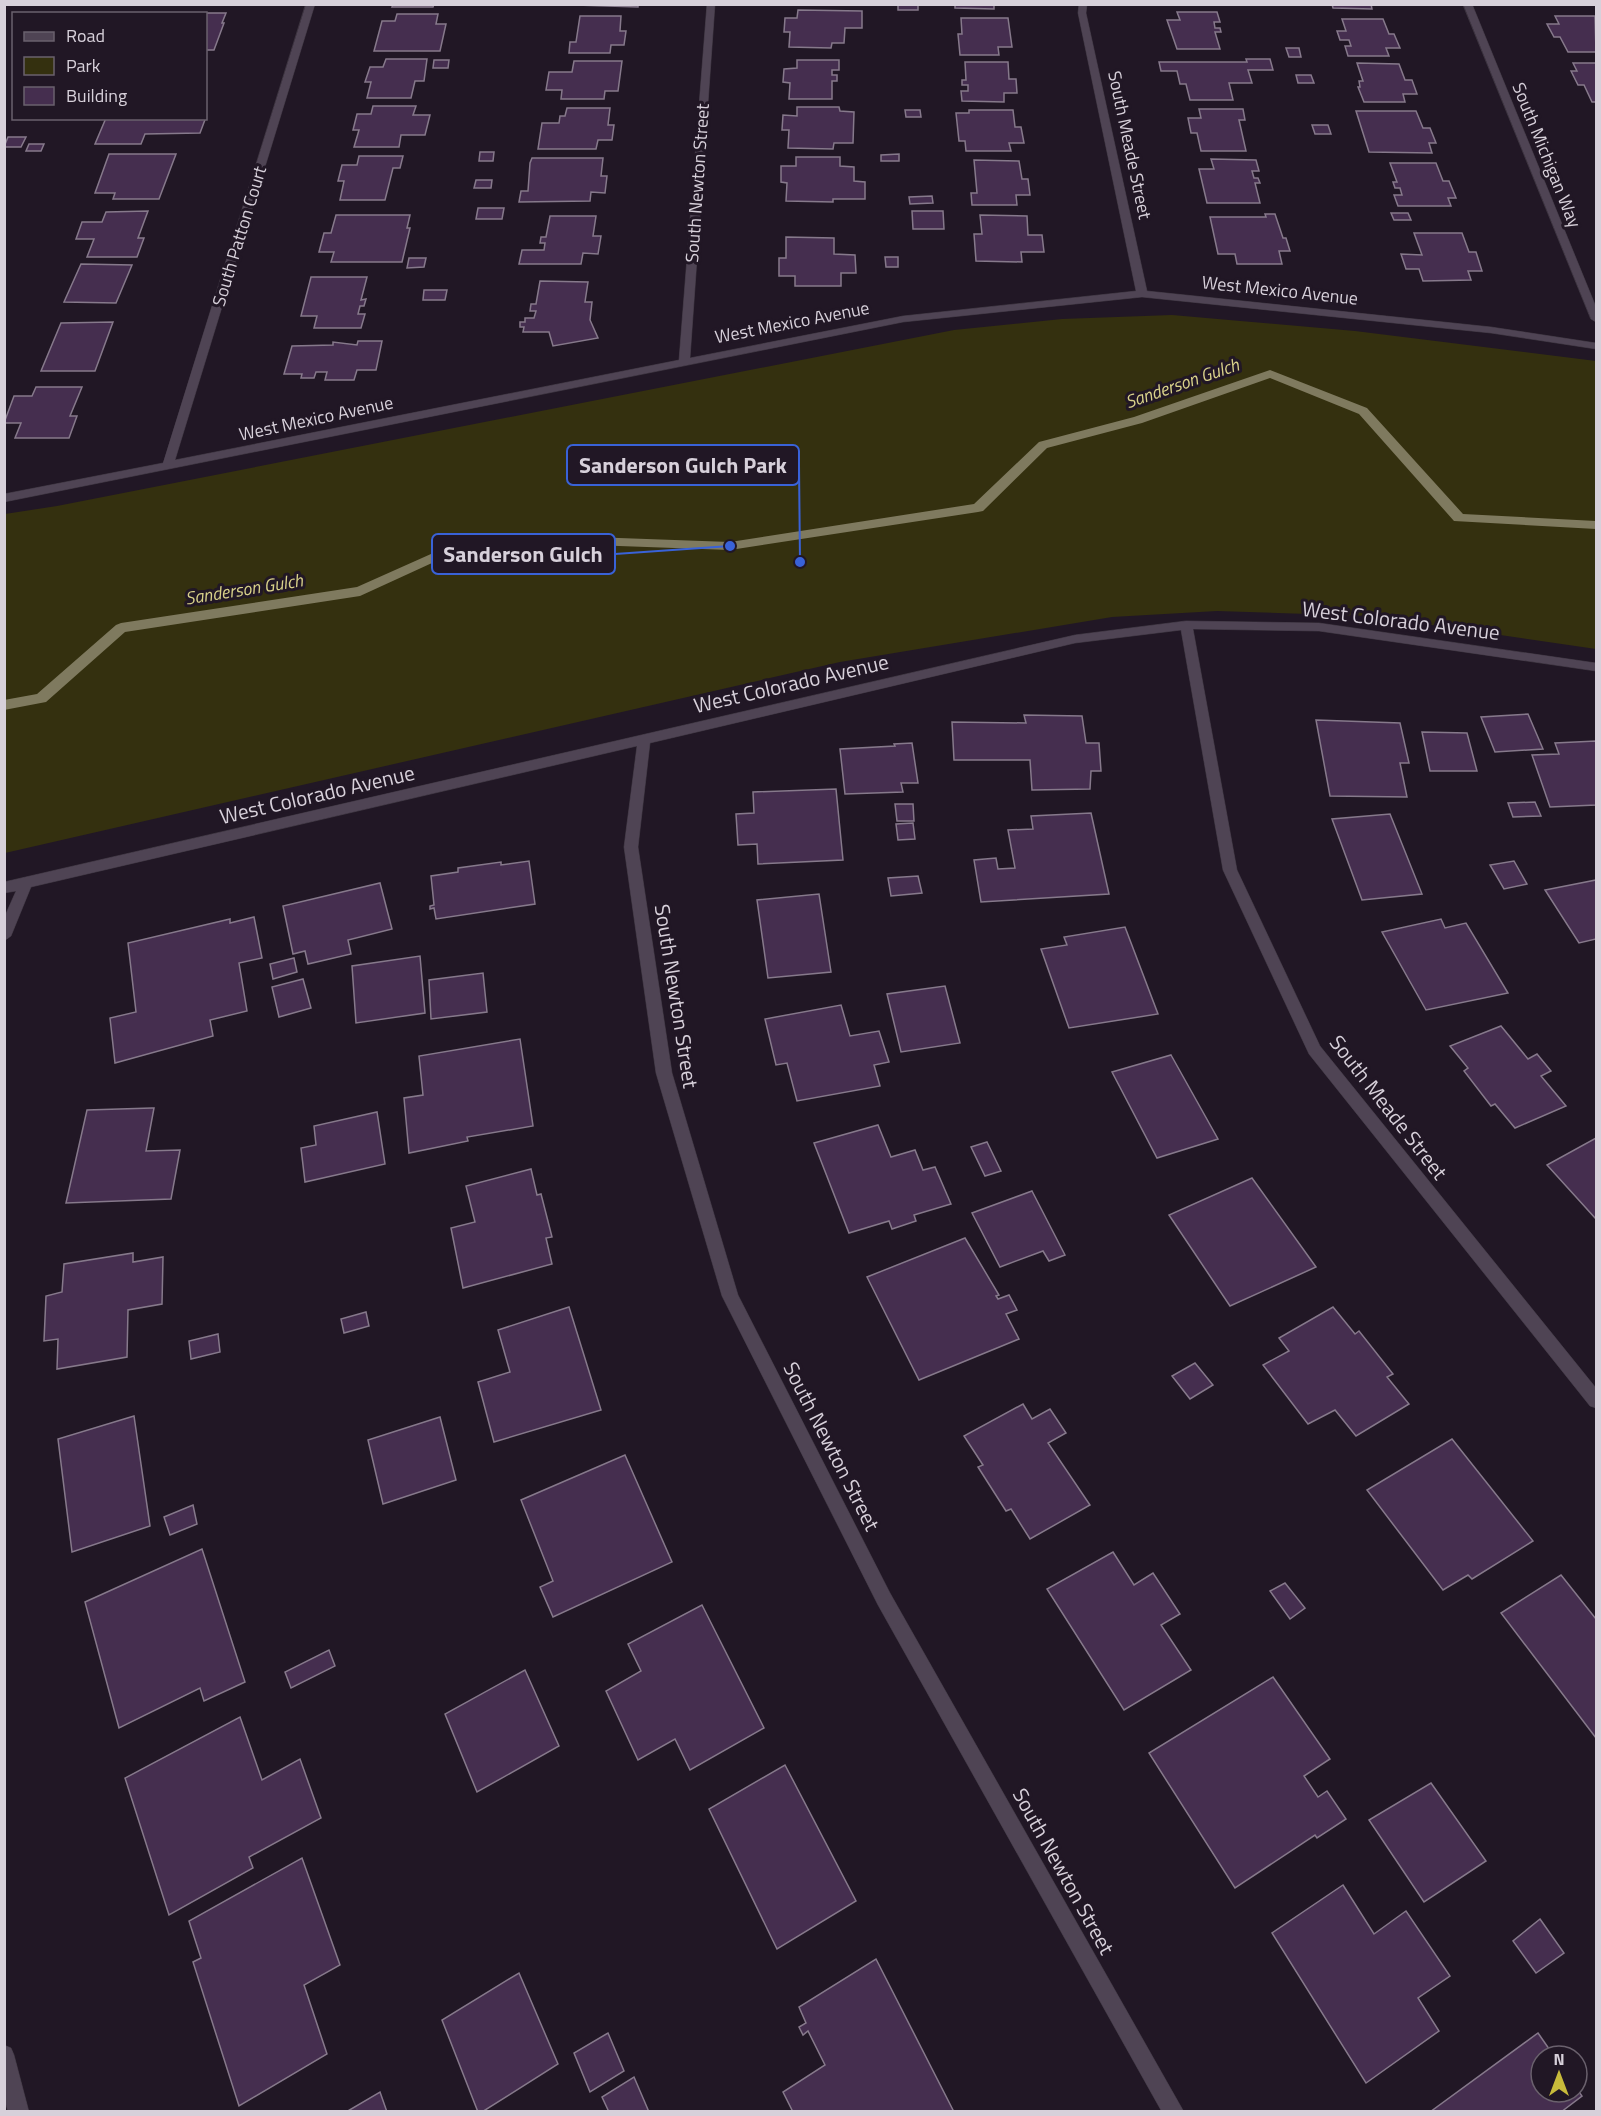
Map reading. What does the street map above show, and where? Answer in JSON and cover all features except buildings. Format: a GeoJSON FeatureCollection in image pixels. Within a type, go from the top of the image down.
{"type":"FeatureCollection","features":[{"type":"Feature","properties":{"kind":"street","name":"South Patton Court"},"geometry":{"type":"LineString","coordinates":[[167,467],[311,4]]}},
{"type":"Feature","properties":{"kind":"street","name":"South Newton Street"},"geometry":{"type":"LineString","coordinates":[[684,361],[711,4]]}},
{"type":"Feature","properties":{"kind":"street","name":"South Meade Street"},"geometry":{"type":"LineString","coordinates":[[1083,4],[1085,25],[1142,294]]}},
{"type":"Feature","properties":{"kind":"street","name":"South Michigan Way"},"geometry":{"type":"LineString","coordinates":[[1467,4],[1596,319]]}},
{"type":"Feature","properties":{"kind":"street","name":"West Mexico Avenue"},"geometry":{"type":"LineString","coordinates":[[4,498],[903,319],[1142,294],[1491,330],[1596,346]]}},
{"type":"Feature","properties":{"kind":"street","name":"South Meade Street"},"geometry":{"type":"LineString","coordinates":[[1186,625],[1230,870],[1314,1050],[1596,1400]]}},
{"type":"Feature","properties":{"kind":"street","name":"West Colorado Avenue"},"geometry":{"type":"LineString","coordinates":[[4,888],[1075,639],[1186,625],[1319,627],[1596,667]]}},
{"type":"Feature","properties":{"kind":"street","name":"South Newton Street"},"geometry":{"type":"LineString","coordinates":[[644,739],[631,846],[663,1073],[730,1296],[884,1599],[1174,2112]]}},
{"type":"Feature","properties":{"kind":"street"},"geometry":{"type":"LineString","coordinates":[[4,936],[26,883]]}},
{"type":"Feature","properties":{"kind":"street"},"geometry":{"type":"LineString","coordinates":[[4,2055],[19,2112]]}},
{"type":"Feature","properties":{"kind":"green space"},"geometry":{"type":"Polygon","coordinates":[[[1172,315],[1355,331],[1596,361],[1596,649],[1370,616],[1217,611],[1112,617],[840,662],[5,853],[5,514],[57,506],[954,330],[1062,319],[1172,315]]]}},
{"type":"Feature","properties":{"kind":"waterway","name":"Sanderson Gulch"},"geometry":{"type":"LineString","coordinates":[[4,705],[41,698],[121,628],[360,591],[478,537],[730,546],[978,508],[1043,445],[1138,420],[1270,374],[1363,411],[1459,518],[1596,525]]}},
{"type":"Feature","properties":{"kind":"place","name":"Sanderson Gulch"},"geometry":{"type":"Point","coordinates":[730,546]}},
{"type":"Feature","properties":{"kind":"place","name":"Sanderson Gulch Park"},"geometry":{"type":"Point","coordinates":[800,562]}}]}
